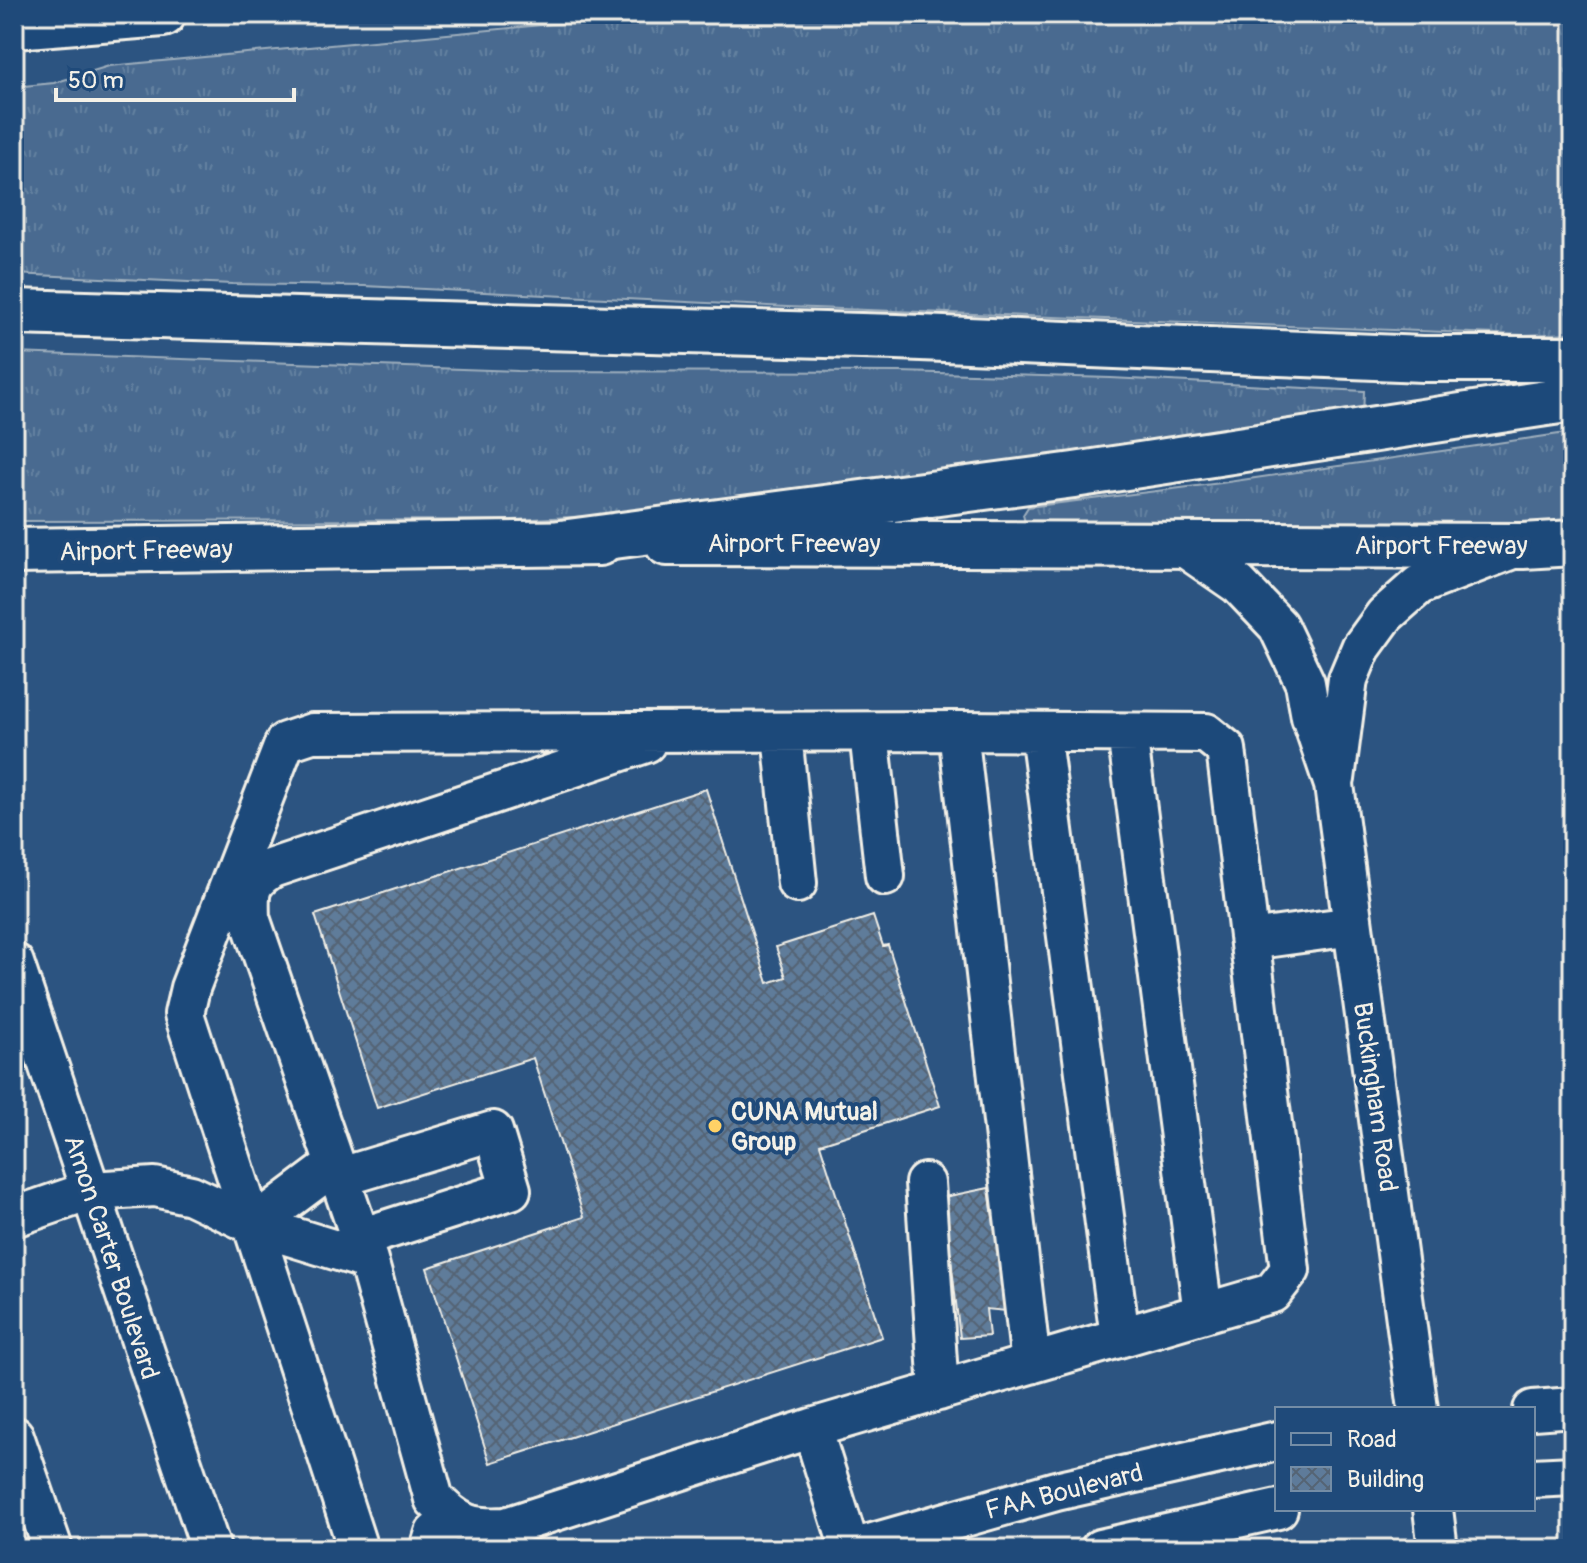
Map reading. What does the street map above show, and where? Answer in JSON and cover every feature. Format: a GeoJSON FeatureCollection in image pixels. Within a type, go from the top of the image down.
{"type":"FeatureCollection","features":[{"type":"Feature","properties":{"kind":"main road"},"geometry":{"type":"LineString","coordinates":[[14,26],[163,14]]}},
{"type":"Feature","properties":{"kind":"main road"},"geometry":{"type":"LineString","coordinates":[[14,312],[897,337],[1423,359],[1573,359]]}},
{"type":"Feature","properties":{"kind":"main road"},"geometry":{"type":"LineString","coordinates":[[561,543],[1074,475],[1573,399]]}},
{"type":"Feature","properties":{"kind":"main road","name":"Airport Freeway"},"geometry":{"type":"LineString","coordinates":[[16,553],[561,543],[1523,546],[1573,543]]}},
{"type":"Feature","properties":{"kind":"street","name":"Buckingham Road"},"geometry":{"type":"LineString","coordinates":[[1178,543],[1239,585],[1278,626],[1305,683],[1311,717],[1334,785],[1418,1407]]}},
{"type":"Feature","properties":{"kind":"street","name":"Buckingham Road"},"geometry":{"type":"LineString","coordinates":[[1334,785],[1348,679],[1361,648],[1385,615],[1419,585],[1523,546]]}},
{"type":"Feature","properties":{"kind":"street"},"geometry":{"type":"LineString","coordinates":[[958,731],[1031,1364]]}},
{"type":"Feature","properties":{"kind":"street"},"geometry":{"type":"LineString","coordinates":[[358,1549],[184,1014],[190,988],[285,742],[312,733],[675,733],[782,734],[958,731],[1206,733],[1226,749],[1290,1270],[1272,1293],[812,1428],[506,1527],[481,1529],[453,1519],[434,1499],[364,1249],[250,918],[249,890],[258,876],[272,868],[675,733]]}},
{"type":"Feature","properties":{"kind":"street"},"geometry":{"type":"LineString","coordinates":[[1040,732],[1120,1337]]}},
{"type":"Feature","properties":{"kind":"street"},"geometry":{"type":"LineString","coordinates":[[869,733],[885,876]]}},
{"type":"Feature","properties":{"kind":"street"},"geometry":{"type":"LineString","coordinates":[[1127,733],[1203,1313]]}},
{"type":"Feature","properties":{"kind":"street"},"geometry":{"type":"LineString","coordinates":[[782,734],[797,883]]}},
{"type":"Feature","properties":{"kind":"street"},"geometry":{"type":"LineString","coordinates":[[1250,940],[1353,926]]}},
{"type":"Feature","properties":{"kind":"street","name":"Amon Carter Boulevard"},"geometry":{"type":"LineString","coordinates":[[14,963],[211,1549]]}},
{"type":"Feature","properties":{"kind":"street"},"geometry":{"type":"LineString","coordinates":[[14,1217],[90,1191],[155,1187],[191,1195],[254,1225],[364,1249],[511,1190],[493,1131],[336,1172],[254,1225]]}},
{"type":"Feature","properties":{"kind":"street"},"geometry":{"type":"LineString","coordinates":[[925,1183],[939,1391]]}},
{"type":"Feature","properties":{"kind":"street"},"geometry":{"type":"LineString","coordinates":[[1535,1410],[1573,1407]]}},
{"type":"Feature","properties":{"kind":"street"},"geometry":{"type":"LineString","coordinates":[[812,1428],[851,1549]]}},
{"type":"Feature","properties":{"kind":"street"},"geometry":{"type":"LineString","coordinates":[[14,1436],[53,1549]]}},
{"type":"Feature","properties":{"kind":"street","name":"FAA Boulevard"},"geometry":{"type":"LineString","coordinates":[[851,1549],[1056,1491],[1275,1441]]}},
{"type":"Feature","properties":{"kind":"street"},"geometry":{"type":"LineString","coordinates":[[1535,1478],[1573,1476]]}},
{"type":"Feature","properties":{"kind":"street"},"geometry":{"type":"LineString","coordinates":[[1100,1549],[1275,1510]]}},
{"type":"Feature","properties":{"kind":"street"},"geometry":{"type":"LineString","coordinates":[[1433,1511],[1438,1549]]}},
{"type":"Feature","properties":{"kind":"street"},"geometry":{"type":"LineString","coordinates":[[430,1549],[435,1533],[453,1519]]}},
{"type":"Feature","properties":{"kind":"green space"},"geometry":{"type":"Polygon","coordinates":[[[629,14],[1573,14],[1573,333],[1524,335],[14,274],[14,87],[54,83],[109,66],[584,21],[629,14]]]}},
{"type":"Feature","properties":{"kind":"green space"},"geometry":{"type":"Polygon","coordinates":[[[14,353],[518,371],[900,372],[1111,378],[1364,391],[1363,419],[611,515],[513,520],[14,521],[14,353]]]}},
{"type":"Feature","properties":{"kind":"green space"},"geometry":{"type":"Polygon","coordinates":[[[1573,432],[1573,525],[1031,525],[1025,522],[1023,515],[1028,507],[1221,483],[1573,432]]]}},
{"type":"Feature","properties":{"kind":"building","name":"CUNA Mutual Group"},"geometry":{"type":"Polygon","coordinates":[[[706,789],[768,983],[786,977],[776,947],[873,916],[883,946],[888,945],[940,1106],[820,1144],[882,1337],[490,1463],[427,1268],[584,1217],[533,1058],[377,1108],[315,915],[706,789]]]}},
{"type":"Feature","properties":{"kind":"building"},"geometry":{"type":"Polygon","coordinates":[[[989,1188],[1006,1311],[986,1309],[989,1336],[960,1338],[944,1197],[989,1188]]]}},
{"type":"Feature","properties":{"kind":"place","name":"CUNA Mutual Group"},"geometry":{"type":"Point","coordinates":[715,1126]}}]}
